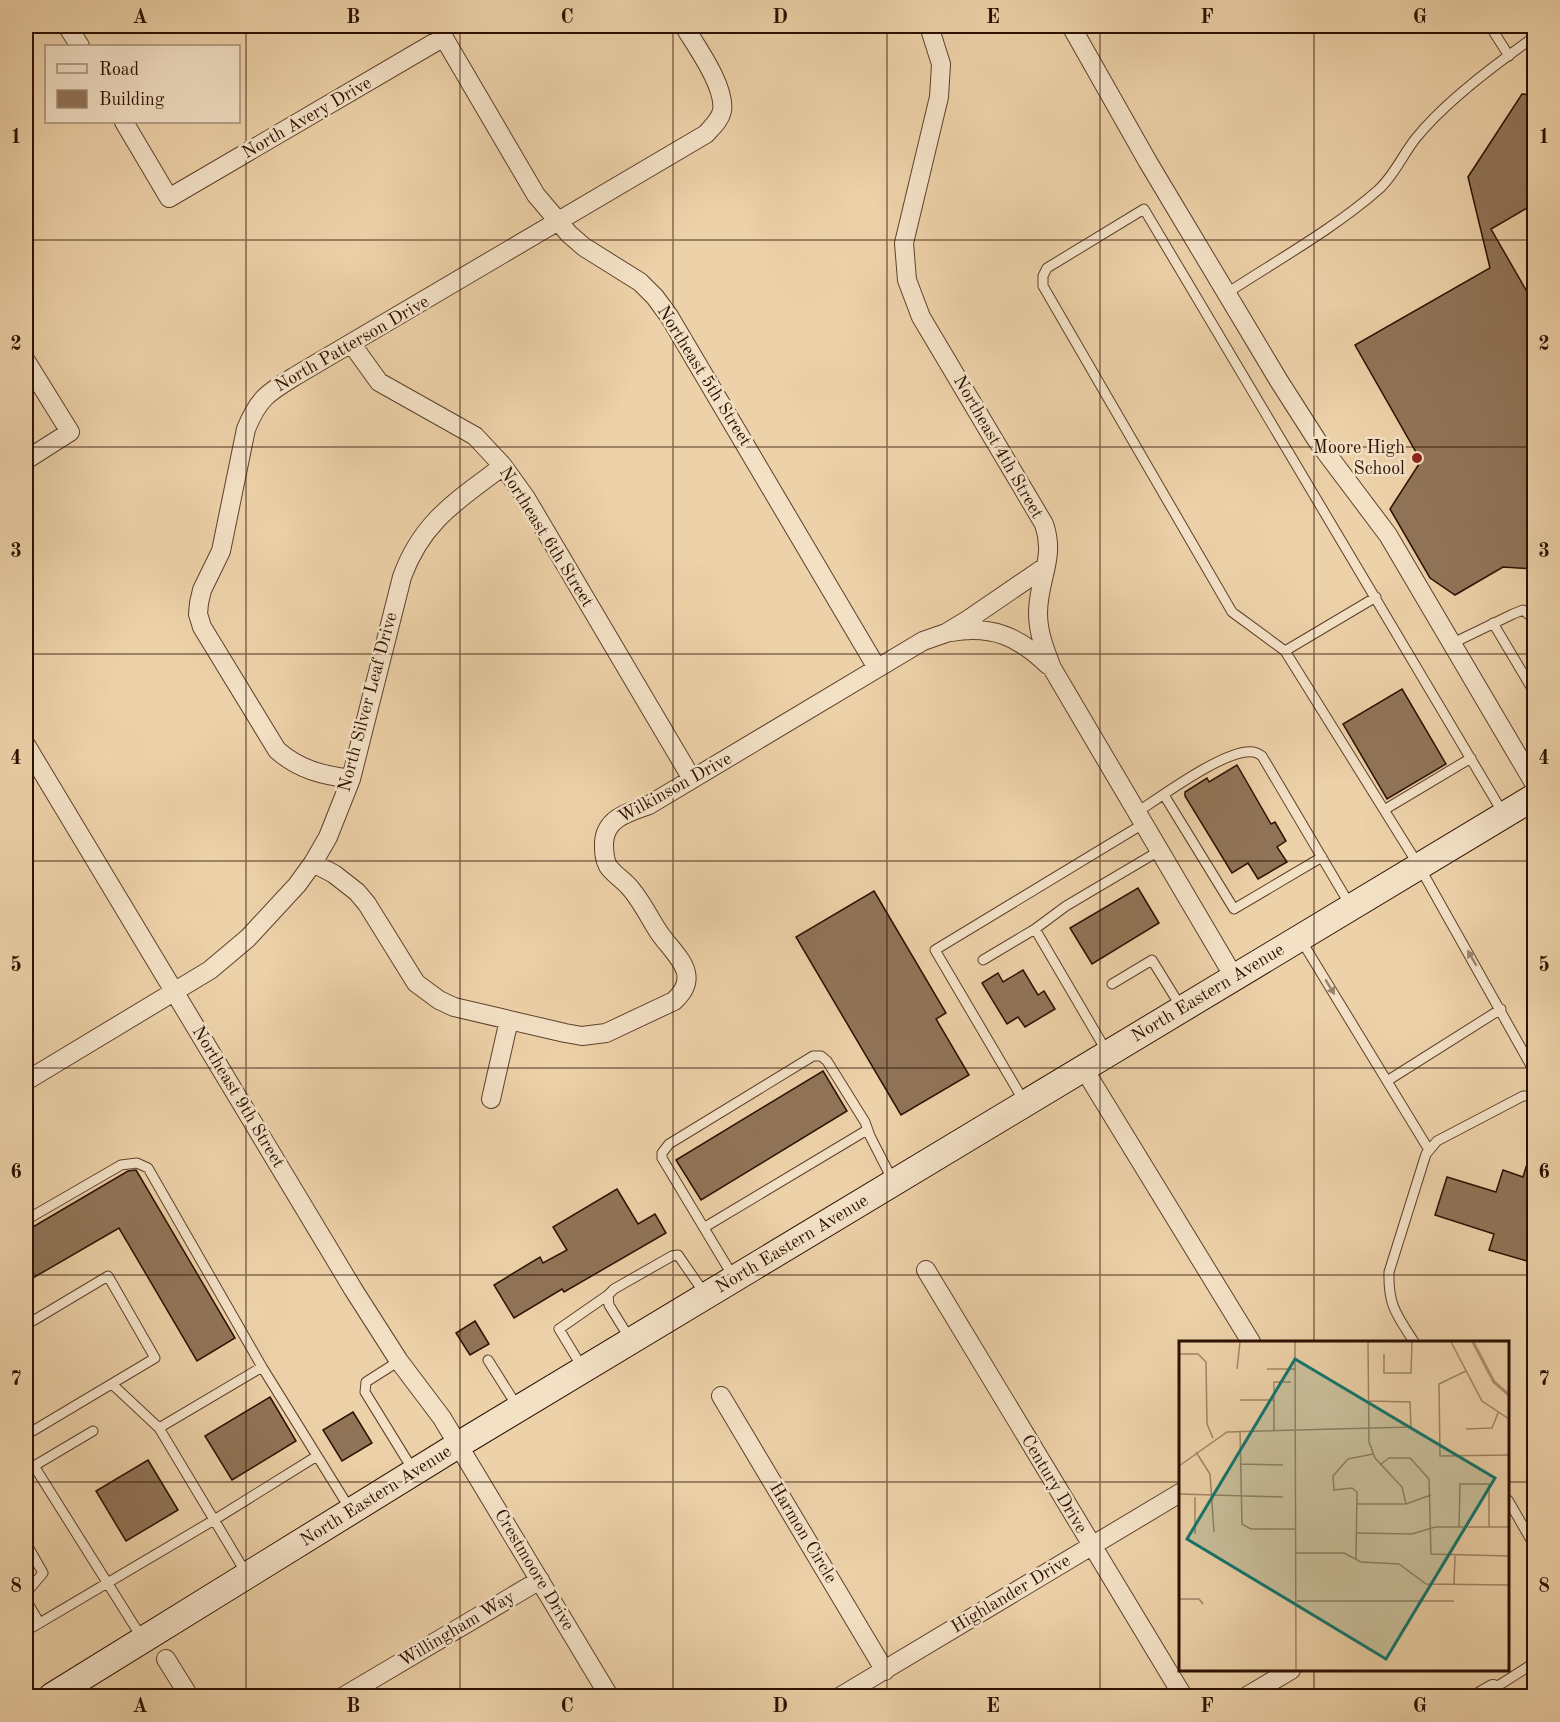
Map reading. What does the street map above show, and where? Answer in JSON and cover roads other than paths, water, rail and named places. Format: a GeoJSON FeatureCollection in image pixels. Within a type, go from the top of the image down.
{"type":"FeatureCollection","features":[{"type":"Feature","properties":{"kind":"main road","name":"North Eastern Avenue"},"geometry":{"type":"LineString","coordinates":[[63,1694],[143,1640],[458,1445],[1534,797]]}},
{"type":"Feature","properties":{"kind":"street"},"geometry":{"type":"LineString","coordinates":[[67,26],[79,45]]}},
{"type":"Feature","properties":{"kind":"street","name":"North Patterson Drive"},"geometry":{"type":"LineString","coordinates":[[351,779],[323,775],[300,766],[287,760],[277,750],[202,627],[198,615],[202,590],[221,550],[246,429],[253,411],[261,399],[270,392],[706,134],[722,113],[722,101],[718,86],[684,26]]}},
{"type":"Feature","properties":{"kind":"street","name":"Northeast 4th Street"},"geometry":{"type":"LineString","coordinates":[[929,26],[941,64],[939,96],[904,243],[907,280],[921,317],[1044,524],[1049,538],[1049,553],[1039,598],[1039,627],[1052,668],[1234,977]]}},
{"type":"Feature","properties":{"kind":"street"},"geometry":{"type":"LineString","coordinates":[[1071,26],[1227,293],[1318,442],[1388,535],[1534,783]]}},
{"type":"Feature","properties":{"kind":"street","name":"Northeast 5th Street"},"geometry":{"type":"LineString","coordinates":[[440,31],[536,195],[557,221],[584,247],[640,282],[669,316],[877,668]]}},
{"type":"Feature","properties":{"kind":"street","name":"North Avery Drive"},"geometry":{"type":"LineString","coordinates":[[125,123],[169,198],[440,31]]}},
{"type":"Feature","properties":{"kind":"street","name":"Northeast 6th Street"},"geometry":{"type":"LineString","coordinates":[[351,343],[379,381],[475,436],[503,465],[526,498],[692,779]]}},
{"type":"Feature","properties":{"kind":"street"},"geometry":{"type":"LineString","coordinates":[[26,361],[70,432],[26,460]]}},
{"type":"Feature","properties":{"kind":"street","name":"North Silver Leaf Drive"},"geometry":{"type":"LineString","coordinates":[[26,1081],[210,970],[248,938],[297,885],[328,837],[351,779],[402,577],[411,553],[435,519],[503,465]]}},
{"type":"Feature","properties":{"kind":"street","name":"Wilkinson Drive"},"geometry":{"type":"LineString","coordinates":[[313,863],[334,874],[357,892],[367,904],[416,983],[439,1000],[454,1007],[565,1033],[593,1036],[606,1033],[674,1001],[682,994],[686,978],[681,959],[660,934],[633,891],[608,866],[604,857],[605,837],[614,820],[649,805],[923,641],[946,633],[1045,567]]}},
{"type":"Feature","properties":{"kind":"street"},"geometry":{"type":"LineString","coordinates":[[946,633],[968,629],[1002,634],[1019,641],[1052,668]]}},
{"type":"Feature","properties":{"kind":"street","name":"Northeast 9th Street"},"geometry":{"type":"LineString","coordinates":[[26,744],[353,1289],[399,1361],[442,1418],[458,1445]]}},
{"type":"Feature","properties":{"kind":"street"},"geometry":{"type":"LineString","coordinates":[[491,1099],[509,1020]]}},
{"type":"Feature","properties":{"kind":"street"},"geometry":{"type":"LineString","coordinates":[[1084,1068],[1250,1341]]}},
{"type":"Feature","properties":{"kind":"street","name":"Century Drive"},"geometry":{"type":"LineString","coordinates":[[926,1270],[1183,1696]]}},
{"type":"Feature","properties":{"kind":"street","name":"Harmon Circle"},"geometry":{"type":"LineString","coordinates":[[721,1396],[885,1671]]}},
{"type":"Feature","properties":{"kind":"street","name":"Crestmoore Drive"},"geometry":{"type":"LineString","coordinates":[[458,1445],[609,1696]]}},
{"type":"Feature","properties":{"kind":"street","name":"Highlander Drive"},"geometry":{"type":"LineString","coordinates":[[841,1696],[1179,1493]]}},
{"type":"Feature","properties":{"kind":"street","name":"Willingham Way"},"geometry":{"type":"LineString","coordinates":[[344,1696],[540,1580]]}},
{"type":"Feature","properties":{"kind":"street"},"geometry":{"type":"LineString","coordinates":[[166,1659],[189,1696]]}},
{"type":"Feature","properties":{"kind":"street"},"geometry":{"type":"LineString","coordinates":[[1247,1696],[1289,1671]]}},
{"type":"Feature","properties":{"kind":"lane"},"geometry":{"type":"LineString","coordinates":[[1490,26],[1509,56]]}},
{"type":"Feature","properties":{"kind":"lane"},"geometry":{"type":"LineString","coordinates":[[1227,293],[1296,248],[1380,188],[1431,121],[1534,37]]}},
{"type":"Feature","properties":{"kind":"lane"},"geometry":{"type":"LineString","coordinates":[[1504,815],[1144,209],[1047,268],[1043,276],[1043,286],[1232,612],[1285,651],[1419,866],[1534,1071]]}},
{"type":"Feature","properties":{"kind":"lane"},"geometry":{"type":"LineString","coordinates":[[1285,651],[1376,597]]}},
{"type":"Feature","properties":{"kind":"lane"},"geometry":{"type":"LineString","coordinates":[[1453,643],[1493,622],[1523,610],[1534,619]]}},
{"type":"Feature","properties":{"kind":"lane"},"geometry":{"type":"LineString","coordinates":[[1493,622],[1534,692]]}},
{"type":"Feature","properties":{"kind":"lane"},"geometry":{"type":"LineString","coordinates":[[1026,1104],[935,950],[1139,818],[1164,795],[1218,761],[1234,754],[1253,751],[1262,756],[1351,907]]}},
{"type":"Feature","properties":{"kind":"lane"},"geometry":{"type":"LineString","coordinates":[[1384,810],[1471,758]]}},
{"type":"Feature","properties":{"kind":"lane"},"geometry":{"type":"LineString","coordinates":[[1164,795],[1234,909],[1322,857]]}},
{"type":"Feature","properties":{"kind":"lane"},"geometry":{"type":"LineString","coordinates":[[983,960],[1035,929],[1066,906],[1159,851]]}},
{"type":"Feature","properties":{"kind":"lane"},"geometry":{"type":"LineString","coordinates":[[1035,929],[1108,1054]]}},
{"type":"Feature","properties":{"kind":"lane"},"geometry":{"type":"LineString","coordinates":[[1300,938],[1429,1150]]}},
{"type":"Feature","properties":{"kind":"lane"},"geometry":{"type":"LineString","coordinates":[[1112,984],[1152,960],[1182,1009]]}},
{"type":"Feature","properties":{"kind":"lane"},"geometry":{"type":"LineString","coordinates":[[1387,1080],[1501,1009]]}},
{"type":"Feature","properties":{"kind":"lane"},"geometry":{"type":"LineString","coordinates":[[734,1279],[662,1158],[665,1148],[813,1056],[821,1056],[827,1061],[866,1122],[867,1130],[894,1183]]}},
{"type":"Feature","properties":{"kind":"lane"},"geometry":{"type":"LineString","coordinates":[[1413,1341],[1394,1309],[1389,1291],[1389,1272],[1429,1150],[1437,1141],[1522,1096],[1534,1096]]}},
{"type":"Feature","properties":{"kind":"lane"},"geometry":{"type":"LineString","coordinates":[[705,1227],[867,1130]]}},
{"type":"Feature","properties":{"kind":"lane"},"geometry":{"type":"LineString","coordinates":[[26,1220],[121,1165],[137,1163],[148,1168],[262,1366],[351,1511]]}},
{"type":"Feature","properties":{"kind":"lane"},"geometry":{"type":"LineString","coordinates":[[583,1369],[559,1329],[609,1295],[614,1289],[678,1255],[706,1296]]}},
{"type":"Feature","properties":{"kind":"lane"},"geometry":{"type":"LineString","coordinates":[[26,1325],[108,1276],[155,1358],[26,1435]]}},
{"type":"Feature","properties":{"kind":"lane"},"geometry":{"type":"LineString","coordinates":[[609,1295],[609,1305],[631,1341]]}},
{"type":"Feature","properties":{"kind":"lane"},"geometry":{"type":"LineString","coordinates":[[488,1360],[519,1408]]}},
{"type":"Feature","properties":{"kind":"lane"},"geometry":{"type":"LineString","coordinates":[[399,1361],[366,1382],[365,1392],[414,1472]]}},
{"type":"Feature","properties":{"kind":"lane"},"geometry":{"type":"LineString","coordinates":[[159,1428],[262,1366]]}},
{"type":"Feature","properties":{"kind":"lane"},"geometry":{"type":"LineString","coordinates":[[112,1384],[159,1428],[247,1576]]}},
{"type":"Feature","properties":{"kind":"lane"},"geometry":{"type":"LineString","coordinates":[[93,1431],[30,1469],[143,1640]]}},
{"type":"Feature","properties":{"kind":"lane"},"geometry":{"type":"LineString","coordinates":[[26,1631],[317,1456]]}},
{"type":"Feature","properties":{"kind":"lane"},"geometry":{"type":"LineString","coordinates":[[1509,1502],[1534,1545]]}},
{"type":"Feature","properties":{"kind":"lane"},"geometry":{"type":"LineString","coordinates":[[26,1543],[43,1573],[26,1593]]}},
{"type":"Feature","properties":{"kind":"lane"},"geometry":{"type":"LineString","coordinates":[[26,1600],[39,1622]]}},
{"type":"Feature","properties":{"kind":"lane"},"geometry":{"type":"LineString","coordinates":[[1487,1693],[1534,1663]]}},
{"type":"Feature","properties":{"kind":"place","name":"Moore High School"},"geometry":{"type":"Point","coordinates":[1417,458]}}]}
